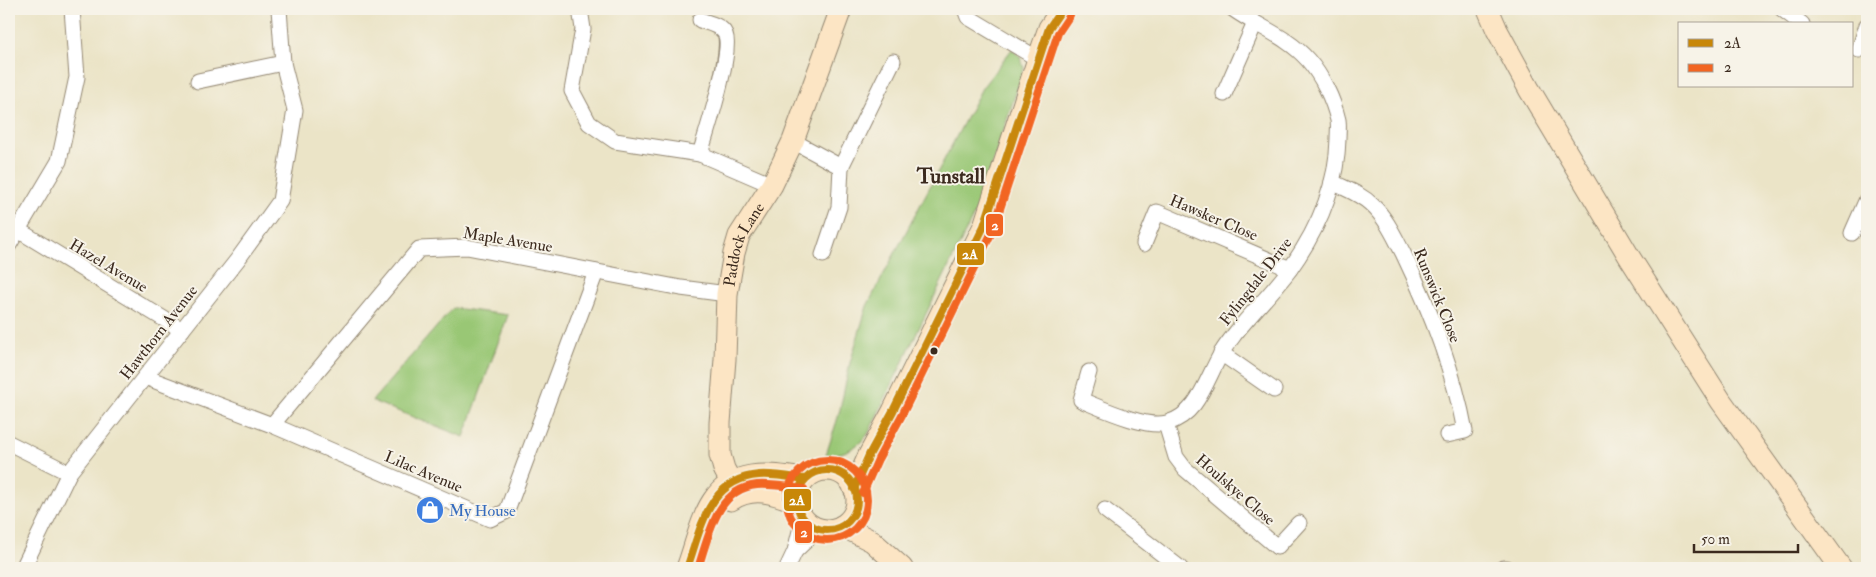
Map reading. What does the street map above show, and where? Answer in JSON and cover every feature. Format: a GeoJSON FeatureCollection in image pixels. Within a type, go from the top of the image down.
{"type":"FeatureCollection","features":[{"type":"Feature","properties":{"kind":"street"},"geometry":{"type":"LineString","coordinates":[[9,245],[59,161],[77,78],[72,9]]}},
{"type":"Feature","properties":{"kind":"street"},"geometry":{"type":"LineString","coordinates":[[198,81],[283,64],[278,9]]}},
{"type":"Feature","properties":{"kind":"street"},"geometry":{"type":"LineString","coordinates":[[580,9],[583,29],[572,91],[589,123],[615,141],[700,154],[772,185]]}},
{"type":"Feature","properties":{"kind":"street","name":"Paddock Lane"},"geometry":{"type":"LineString","coordinates":[[734,489],[724,469],[720,455],[720,423],[727,294],[734,253],[739,236],[772,185],[793,141],[841,9]]}},
{"type":"Feature","properties":{"kind":"street"},"geometry":{"type":"LineString","coordinates":[[965,9],[968,17],[1038,59]]}},
{"type":"Feature","properties":{"kind":"street"},"geometry":{"type":"LineString","coordinates":[[687,568],[712,500],[720,490],[734,489],[747,492],[756,491],[778,494],[806,517],[830,530],[842,526],[853,514],[855,498],[869,455],[893,411],[984,226],[1049,28],[1062,9]]}},
{"type":"Feature","properties":{"kind":"street","name":"Fylingdale Drive"},"geometry":{"type":"LineString","coordinates":[[1166,424],[1179,419],[1192,408],[1221,353],[1247,318],[1290,269],[1322,213],[1332,182],[1338,148],[1339,122],[1329,94],[1318,74],[1301,53],[1279,35],[1233,9]]}},
{"type":"Feature","properties":{"kind":"street"},"geometry":{"type":"LineString","coordinates":[[1488,9],[1529,90],[1630,258],[1721,401],[1841,568]]}},
{"type":"Feature","properties":{"kind":"street"},"geometry":{"type":"LineString","coordinates":[[1782,9],[1799,22]]}},
{"type":"Feature","properties":{"kind":"street"},"geometry":{"type":"LineString","coordinates":[[700,20],[716,26],[725,33],[728,41],[726,59],[700,154]]}},
{"type":"Feature","properties":{"kind":"street"},"geometry":{"type":"LineString","coordinates":[[1224,94],[1255,23]]}},
{"type":"Feature","properties":{"kind":"street"},"geometry":{"type":"LineString","coordinates":[[1860,50],[1867,25]]}},
{"type":"Feature","properties":{"kind":"street"},"geometry":{"type":"LineString","coordinates":[[823,255],[839,207],[841,167],[893,61]]}},
{"type":"Feature","properties":{"kind":"street","name":"Hawthorn Avenue"},"geometry":{"type":"LineString","coordinates":[[23,568],[69,473],[238,259],[280,201],[295,110],[283,64]]}},
{"type":"Feature","properties":{"kind":"street"},"geometry":{"type":"LineString","coordinates":[[793,141],[841,167]]}},
{"type":"Feature","properties":{"kind":"street","name":"Runswick Close"},"geometry":{"type":"LineString","coordinates":[[1332,182],[1362,196],[1381,215],[1391,230],[1414,277],[1459,399],[1465,430],[1447,435]]}},
{"type":"Feature","properties":{"kind":"street"},"geometry":{"type":"LineString","coordinates":[[1852,233],[1867,200]]}},
{"type":"Feature","properties":{"kind":"street","name":"Hawsker Close"},"geometry":{"type":"LineString","coordinates":[[1144,244],[1157,212],[1290,269]]}},
{"type":"Feature","properties":{"kind":"street","name":"Hazel Avenue"},"geometry":{"type":"LineString","coordinates":[[18,230],[182,330]]}},
{"type":"Feature","properties":{"kind":"street","name":"Maple Avenue"},"geometry":{"type":"LineString","coordinates":[[272,425],[419,249],[467,247],[681,288],[727,294]]}},
{"type":"Feature","properties":{"kind":"street","name":"Lilac Avenue"},"geometry":{"type":"LineString","coordinates":[[144,377],[272,425],[490,519],[507,511],[596,272]]}},
{"type":"Feature","properties":{"kind":"street"},"geometry":{"type":"LineString","coordinates":[[1221,353],[1274,390]]}},
{"type":"Feature","properties":{"kind":"street"},"geometry":{"type":"LineString","coordinates":[[1089,372],[1081,400],[1117,414],[1153,424],[1166,424]]}},
{"type":"Feature","properties":{"kind":"street","name":"Houlskye Close"},"geometry":{"type":"LineString","coordinates":[[1166,424],[1176,457],[1185,470],[1266,539],[1277,547],[1299,523]]}},
{"type":"Feature","properties":{"kind":"street"},"geometry":{"type":"LineString","coordinates":[[9,443],[69,473]]}},
{"type":"Feature","properties":{"kind":"street"},"geometry":{"type":"LineString","coordinates":[[836,472],[869,455]]}},
{"type":"Feature","properties":{"kind":"street"},"geometry":{"type":"LineString","coordinates":[[787,568],[795,551],[806,517],[800,486],[805,479],[820,471],[836,472],[844,476],[855,498],[862,523],[872,541]]}},
{"type":"Feature","properties":{"kind":"street"},"geometry":{"type":"LineString","coordinates":[[734,489],[751,476],[805,479]]}},
{"type":"Feature","properties":{"kind":"street"},"geometry":{"type":"LineString","coordinates":[[1105,510],[1180,568]]}},
{"type":"Feature","properties":{"kind":"street"},"geometry":{"type":"LineString","coordinates":[[842,526],[872,541],[902,568]]}},
{"type":"Feature","properties":{"kind":"green space"},"geometry":{"type":"Polygon","coordinates":[[[1012,49],[1020,57],[1024,68],[980,202],[868,434],[849,450],[838,454],[826,455],[839,414],[850,363],[867,306],[982,88],[1012,49]]]}},
{"type":"Feature","properties":{"kind":"green space"},"geometry":{"type":"Polygon","coordinates":[[[453,308],[508,315],[464,437],[372,401],[453,308]]]}},
{"type":"Feature","properties":{"kind":"transit line","name":"2A"},"geometry":{"type":"LineString","coordinates":[[854,489],[869,455],[893,411],[984,226],[1049,28],[1062,9]]}},
{"type":"Feature","properties":{"kind":"transit line","name":"2"},"geometry":{"type":"LineString","coordinates":[[863,493],[878,459],[902,415],[993,230],[1058,33],[1070,15]]}},
{"type":"Feature","properties":{"kind":"transit line","name":"2"},"geometry":{"type":"LineString","coordinates":[[827,460],[842,463],[855,472],[864,485],[867,500],[864,515],[855,528],[842,537],[827,540],[812,537],[799,528],[790,515],[787,500],[790,485],[799,472],[812,463],[827,460]]}},
{"type":"Feature","properties":{"kind":"transit line","name":"2A"},"geometry":{"type":"LineString","coordinates":[[827,470],[843,475],[848,479],[852,484],[857,500],[852,516],[848,521],[843,525],[827,530],[811,525],[806,521],[802,516],[797,500],[802,484],[806,479],[811,475],[827,470]]}},
{"type":"Feature","properties":{"kind":"transit line","name":"2A"},"geometry":{"type":"LineString","coordinates":[[687,568],[702,522],[717,496],[728,486],[742,479],[759,475],[805,479]]}},
{"type":"Feature","properties":{"kind":"transit line","name":"2"},"geometry":{"type":"LineString","coordinates":[[698,568],[716,516],[732,495],[743,488],[757,485],[775,485],[804,489]]}},
{"type":"Feature","properties":{"kind":"place","name":"My House"},"geometry":{"type":"Point","coordinates":[430,510]}},
{"type":"Feature","properties":{"kind":"district","name":"Tunstall"},"geometry":{"type":"Point","coordinates":[951,176]}}]}
